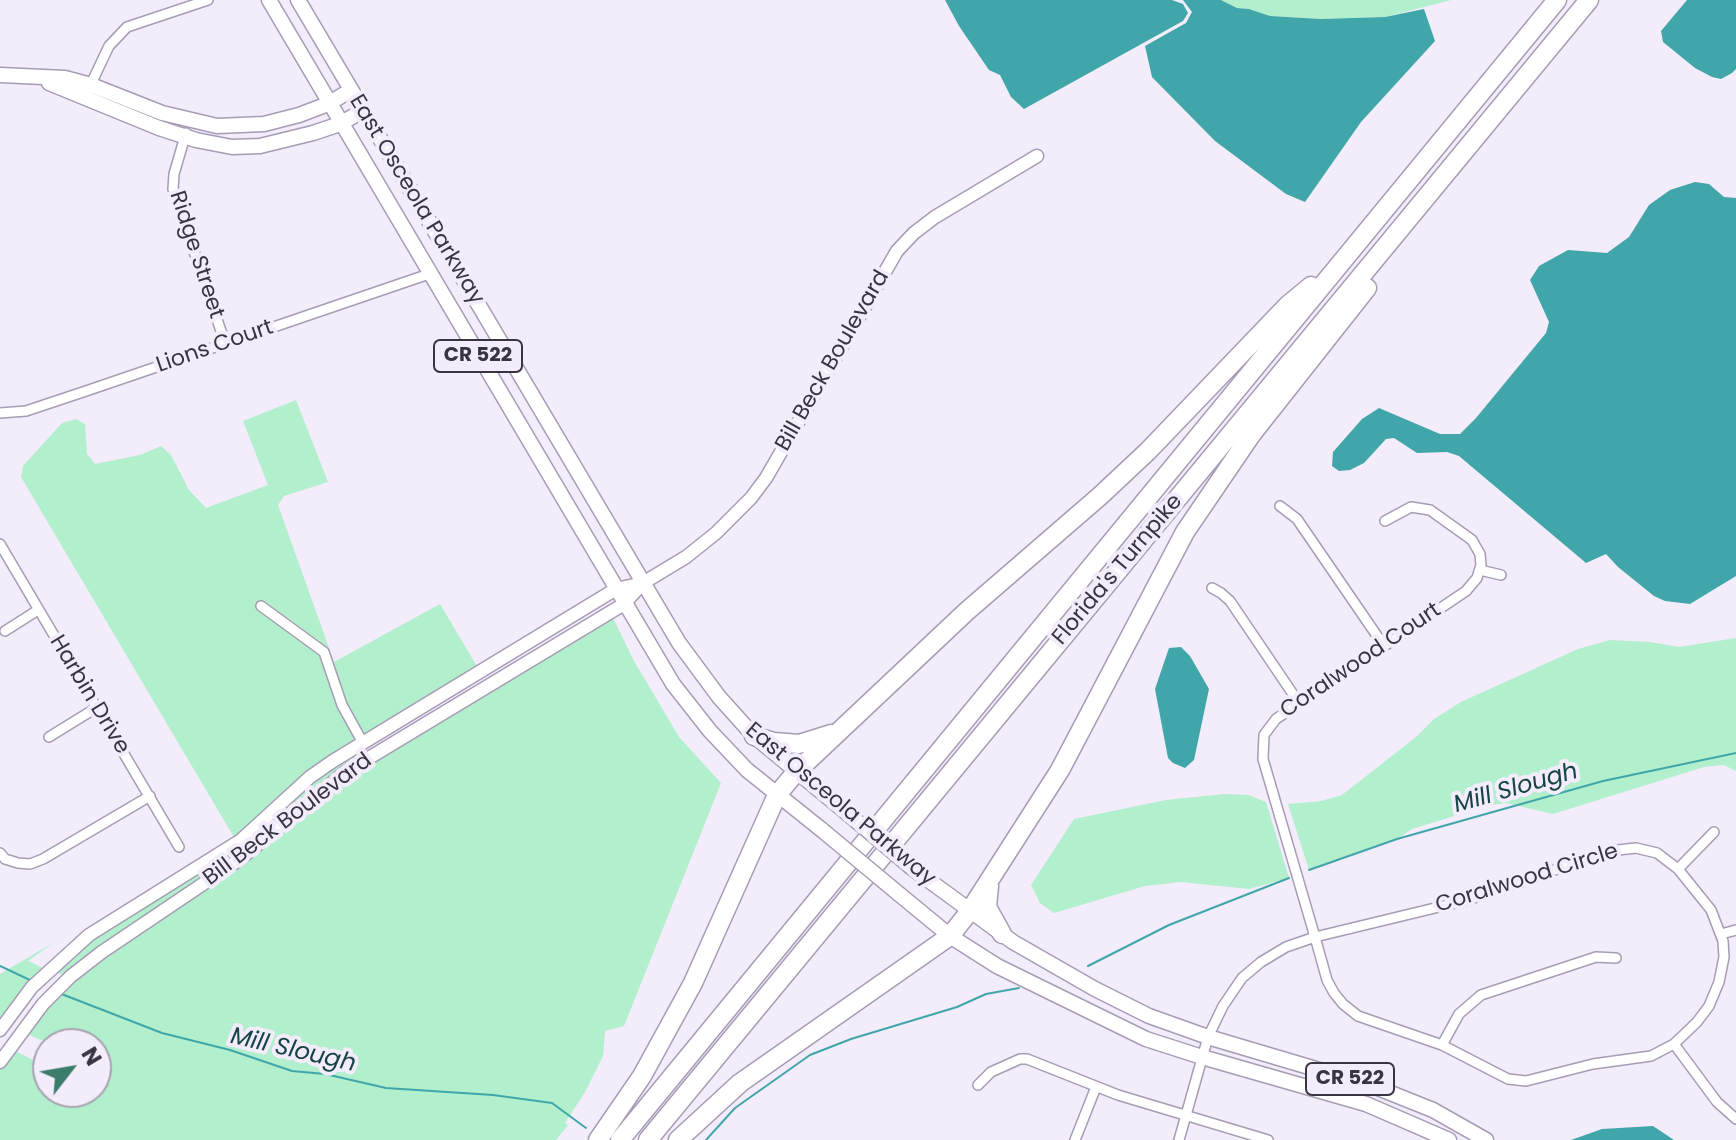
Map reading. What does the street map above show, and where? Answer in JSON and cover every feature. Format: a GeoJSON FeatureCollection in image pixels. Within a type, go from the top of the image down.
{"type":"FeatureCollection","features":[{"type":"Feature","properties":{"kind":"highway","name":"Florida's Turnpike"},"geometry":{"type":"LineString","coordinates":[[620,1140],[1557,0]]}},
{"type":"Feature","properties":{"kind":"highway","name":"Florida's Turnpike"},"geometry":{"type":"LineString","coordinates":[[648,1140],[1589,0]]}},
{"type":"Feature","properties":{"kind":"highway"},"geometry":{"type":"LineString","coordinates":[[678,1140],[760,1067],[950,936],[969,912],[1060,770],[1160,577],[1214,487],[1514,91]]}},
{"type":"Feature","properties":{"kind":"highway"},"geometry":{"type":"LineString","coordinates":[[598,1140],[642,1076],[693,983],[777,795],[796,772],[967,611],[1100,496],[1148,451],[1288,305],[1339,265]]}},
{"type":"Feature","properties":{"kind":"highway"},"geometry":{"type":"LineString","coordinates":[[754,736],[774,742],[799,744],[844,727]]}},
{"type":"Feature","properties":{"kind":"highway"},"geometry":{"type":"LineString","coordinates":[[990,879],[987,907],[1002,934]]}},
{"type":"Feature","properties":{"kind":"main road","name":"East Osceola Parkway"},"geometry":{"type":"LineString","coordinates":[[269,0],[624,604],[692,709],[731,754],[950,936],[997,966],[1146,1039],[1366,1104],[1449,1140]]}},
{"type":"Feature","properties":{"kind":"main road","name":"East Osceola Parkway"},"geometry":{"type":"LineString","coordinates":[[298,0],[679,643],[719,697],[754,736],[969,912],[1095,989],[1149,1016],[1208,1037],[1383,1090],[1433,1110],[1486,1140]]}},
{"type":"Feature","properties":{"kind":"main road"},"geometry":{"type":"LineString","coordinates":[[0,75],[22,75],[64,88],[88,91],[209,126],[264,124],[328,104],[351,90]]}},
{"type":"Feature","properties":{"kind":"main road"},"geometry":{"type":"LineString","coordinates":[[88,91],[184,137],[232,147],[260,146],[340,124],[362,111]]}},
{"type":"Feature","properties":{"kind":"street"},"geometry":{"type":"LineString","coordinates":[[88,91],[109,46],[127,27],[208,0]]}},
{"type":"Feature","properties":{"kind":"street","name":"Ridge Street"},"geometry":{"type":"LineString","coordinates":[[191,120],[174,174],[174,196],[225,343]]}},
{"type":"Feature","properties":{"kind":"street","name":"Bill Beck Boulevard"},"geometry":{"type":"LineString","coordinates":[[0,1062],[30,1019],[71,976],[102,952],[240,859],[315,796],[371,756],[624,604],[643,583],[679,562],[709,539],[762,484],[897,251],[935,217],[1037,156]]}},
{"type":"Feature","properties":{"kind":"street","name":"Lions Court"},"geometry":{"type":"LineString","coordinates":[[0,413],[26,411],[429,274]]}},
{"type":"Feature","properties":{"kind":"street"},"geometry":{"type":"LineString","coordinates":[[1280,506],[1297,519],[1384,646]]}},
{"type":"Feature","properties":{"kind":"street"},"geometry":{"type":"LineString","coordinates":[[1385,521],[1411,507],[1430,510],[1472,540],[1480,554],[1480,570],[1501,575]]}},
{"type":"Feature","properties":{"kind":"street","name":"Harbin Drive"},"geometry":{"type":"LineString","coordinates":[[0,544],[179,847]]}},
{"type":"Feature","properties":{"kind":"street","name":"Coralwood Court"},"geometry":{"type":"LineString","coordinates":[[1315,937],[1262,752],[1262,740],[1269,726],[1299,703],[1466,591],[1480,570]]}},
{"type":"Feature","properties":{"kind":"street","name":"Bill Beck Boulevard"},"geometry":{"type":"LineString","coordinates":[[0,1030],[32,987],[89,935],[241,840],[310,777],[616,589],[643,583]]}},
{"type":"Feature","properties":{"kind":"street"},"geometry":{"type":"LineString","coordinates":[[1212,588],[1230,601],[1299,703]]}},
{"type":"Feature","properties":{"kind":"street"},"geometry":{"type":"LineString","coordinates":[[261,606],[324,652],[342,705],[371,756]]}},
{"type":"Feature","properties":{"kind":"street"},"geometry":{"type":"LineString","coordinates":[[5,631],[38,610]]}},
{"type":"Feature","properties":{"kind":"street"},"geometry":{"type":"LineString","coordinates":[[49,737],[96,708]]}},
{"type":"Feature","properties":{"kind":"street"},"geometry":{"type":"LineString","coordinates":[[0,853],[5,859],[30,864],[150,796]]}},
{"type":"Feature","properties":{"kind":"street"},"geometry":{"type":"LineString","coordinates":[[1678,869],[1714,832]]}},
{"type":"Feature","properties":{"kind":"street","name":"Coralwood Circle"},"geometry":{"type":"LineString","coordinates":[[1179,1140],[1208,1037],[1223,1006],[1242,978],[1261,962],[1286,947],[1315,937],[1468,900],[1609,851],[1636,848],[1657,853],[1678,869],[1711,910],[1721,934],[1724,957],[1717,990],[1697,1022],[1674,1044],[1651,1056],[1593,1064],[1526,1081],[1502,1076],[1442,1045],[1364,1018],[1348,1009],[1330,986],[1315,937]]}},
{"type":"Feature","properties":{"kind":"street"},"geometry":{"type":"LineString","coordinates":[[1721,934],[1736,930]]}},
{"type":"Feature","properties":{"kind":"street"},"geometry":{"type":"LineString","coordinates":[[1442,1045],[1459,1014],[1481,995],[1596,957],[1616,958]]}},
{"type":"Feature","properties":{"kind":"street"},"geometry":{"type":"LineString","coordinates":[[1674,1044],[1717,1102],[1736,1119]]}},
{"type":"Feature","properties":{"kind":"street"},"geometry":{"type":"LineString","coordinates":[[978,1085],[991,1072],[1024,1059],[1096,1087],[1268,1140]]}},
{"type":"Feature","properties":{"kind":"street"},"geometry":{"type":"LineString","coordinates":[[1075,1140],[1096,1087]]}},
{"type":"Feature","properties":{"kind":"green space"},"geometry":{"type":"Polygon","coordinates":[[[1221,0],[1451,0],[1385,17],[1321,19],[1270,16],[1237,8],[1221,0]]]}},
{"type":"Feature","properties":{"kind":"green space"},"geometry":{"type":"Polygon","coordinates":[[[296,400],[328,482],[284,496],[278,505],[334,662],[440,604],[478,668],[365,737],[347,703],[328,649],[261,601],[255,608],[320,654],[338,707],[357,742],[235,839],[21,477],[23,466],[62,423],[76,419],[85,424],[87,454],[95,464],[140,455],[161,446],[171,455],[189,490],[206,508],[268,485],[243,421],[296,400]]]}},
{"type":"Feature","properties":{"kind":"green space"},"geometry":{"type":"Polygon","coordinates":[[[612,616],[634,661],[679,737],[721,783],[624,1026],[605,1031],[603,1056],[565,1123],[568,1125],[556,1140],[0,1140],[0,1070],[13,1050],[32,1059],[32,1108],[112,1108],[112,1028],[32,1028],[32,1036],[25,1033],[46,1006],[76,977],[346,777],[612,616]]]}},
{"type":"Feature","properties":{"kind":"green space","name":"Mill Slough"},"geometry":{"type":"Polygon","coordinates":[[[1736,638],[1736,771],[1724,765],[1704,767],[1553,814],[1506,803],[1487,806],[1412,829],[1397,839],[1309,870],[1288,804],[1321,801],[1342,795],[1416,737],[1434,719],[1461,702],[1578,649],[1610,640],[1679,647],[1736,638]]]}},
{"type":"Feature","properties":{"kind":"green space"},"geometry":{"type":"Polygon","coordinates":[[[361,749],[365,755],[268,833],[66,975],[54,972],[92,938],[204,870],[313,780],[361,749]]]}},
{"type":"Feature","properties":{"kind":"green space"},"geometry":{"type":"Polygon","coordinates":[[[1248,795],[1266,802],[1289,878],[1249,889],[1181,882],[1145,886],[1054,913],[1040,903],[1031,885],[1074,819],[1166,800],[1248,795]]]}},
{"type":"Feature","properties":{"kind":"green space"},"geometry":{"type":"Polygon","coordinates":[[[53,943],[28,961],[45,969],[0,1021],[0,974],[53,943]]]}},
{"type":"Feature","properties":{"kind":"water"},"geometry":{"type":"Polygon","coordinates":[[[945,0],[1172,0],[1183,4],[1188,13],[1183,21],[1024,109],[1011,97],[1000,75],[989,70],[945,0]]]}},
{"type":"Feature","properties":{"kind":"water"},"geometry":{"type":"Polygon","coordinates":[[[1183,0],[1221,0],[1237,8],[1270,16],[1321,19],[1385,17],[1424,9],[1435,41],[1361,122],[1305,202],[1286,194],[1215,141],[1152,77],[1145,46],[1186,23],[1192,12],[1183,0]]]}},
{"type":"Feature","properties":{"kind":"water"},"geometry":{"type":"Polygon","coordinates":[[[1687,0],[1736,0],[1736,69],[1721,79],[1695,68],[1663,42],[1661,31],[1687,0]]]}},
{"type":"Feature","properties":{"kind":"water"},"geometry":{"type":"Polygon","coordinates":[[[1695,182],[1709,184],[1724,197],[1736,198],[1736,576],[1690,604],[1665,601],[1654,596],[1606,554],[1586,563],[1459,456],[1447,452],[1417,453],[1394,438],[1386,439],[1364,463],[1350,470],[1339,471],[1332,466],[1333,452],[1362,419],[1379,408],[1440,434],[1460,434],[1546,333],[1549,322],[1530,280],[1539,266],[1568,250],[1607,253],[1629,237],[1649,205],[1670,190],[1695,182]]]}},
{"type":"Feature","properties":{"kind":"water"},"geometry":{"type":"Polygon","coordinates":[[[1181,647],[1190,656],[1209,689],[1194,760],[1185,768],[1168,758],[1155,689],[1169,648],[1181,647]]]}},
{"type":"Feature","properties":{"kind":"water"},"geometry":{"type":"Polygon","coordinates":[[[1653,1126],[1674,1140],[1571,1140],[1602,1129],[1653,1126]]]}},
{"type":"Feature","properties":{"kind":"waterway","name":"Mill Slough"},"geometry":{"type":"LineString","coordinates":[[1309,870],[1397,839],[1603,781],[1736,753]]}},
{"type":"Feature","properties":{"kind":"waterway","name":"Mill Slough"},"geometry":{"type":"LineString","coordinates":[[1088,966],[1169,925],[1289,878]]}},
{"type":"Feature","properties":{"kind":"waterway","name":"Mill Slough"},"geometry":{"type":"LineString","coordinates":[[0,966],[32,981]]}},
{"type":"Feature","properties":{"kind":"waterway","name":"Mill Slough"},"geometry":{"type":"LineString","coordinates":[[706,1140],[735,1108],[810,1055],[851,1039],[957,1007],[986,994],[1019,988]]}},
{"type":"Feature","properties":{"kind":"waterway","name":"Mill Slough"},"geometry":{"type":"LineString","coordinates":[[59,993],[162,1033],[230,1050],[292,1071],[325,1074],[386,1088],[493,1095],[552,1103],[586,1128]]}}]}
